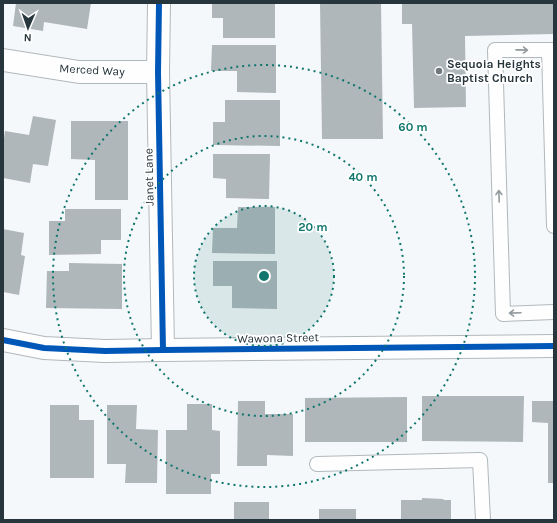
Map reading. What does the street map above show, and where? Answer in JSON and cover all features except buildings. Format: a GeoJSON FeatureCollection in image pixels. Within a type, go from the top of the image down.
{"type":"FeatureCollection","features":[{"type":"Feature","properties":{"kind":"street","name":"Janet Lane"},"geometry":{"type":"LineString","coordinates":[[159,3],[158,72],[163,350]]}},
{"type":"Feature","properties":{"kind":"street","name":"Merced Way"},"geometry":{"type":"LineString","coordinates":[[3,60],[79,72],[158,72]]}},
{"type":"Feature","properties":{"kind":"street","name":"Wawona Street"},"geometry":{"type":"LineString","coordinates":[[3,340],[44,348],[105,351],[554,346]]}},
{"type":"Feature","properties":{"kind":"lane"},"geometry":{"type":"LineString","coordinates":[[554,226],[551,50],[495,50],[503,314],[554,312]]}},
{"type":"Feature","properties":{"kind":"lane"},"geometry":{"type":"LineString","coordinates":[[317,464],[480,460],[483,520]]}},
{"type":"Feature","properties":{"kind":"cycle path"},"geometry":{"type":"LineString","coordinates":[[159,3],[158,72],[163,350]]}},
{"type":"Feature","properties":{"kind":"cycle path"},"geometry":{"type":"LineString","coordinates":[[3,340],[44,348],[105,351],[554,346]]}},
{"type":"Feature","properties":{"kind":"place","name":"Sequoia Heights Baptist Church"},"geometry":{"type":"Point","coordinates":[439,71]}}]}
